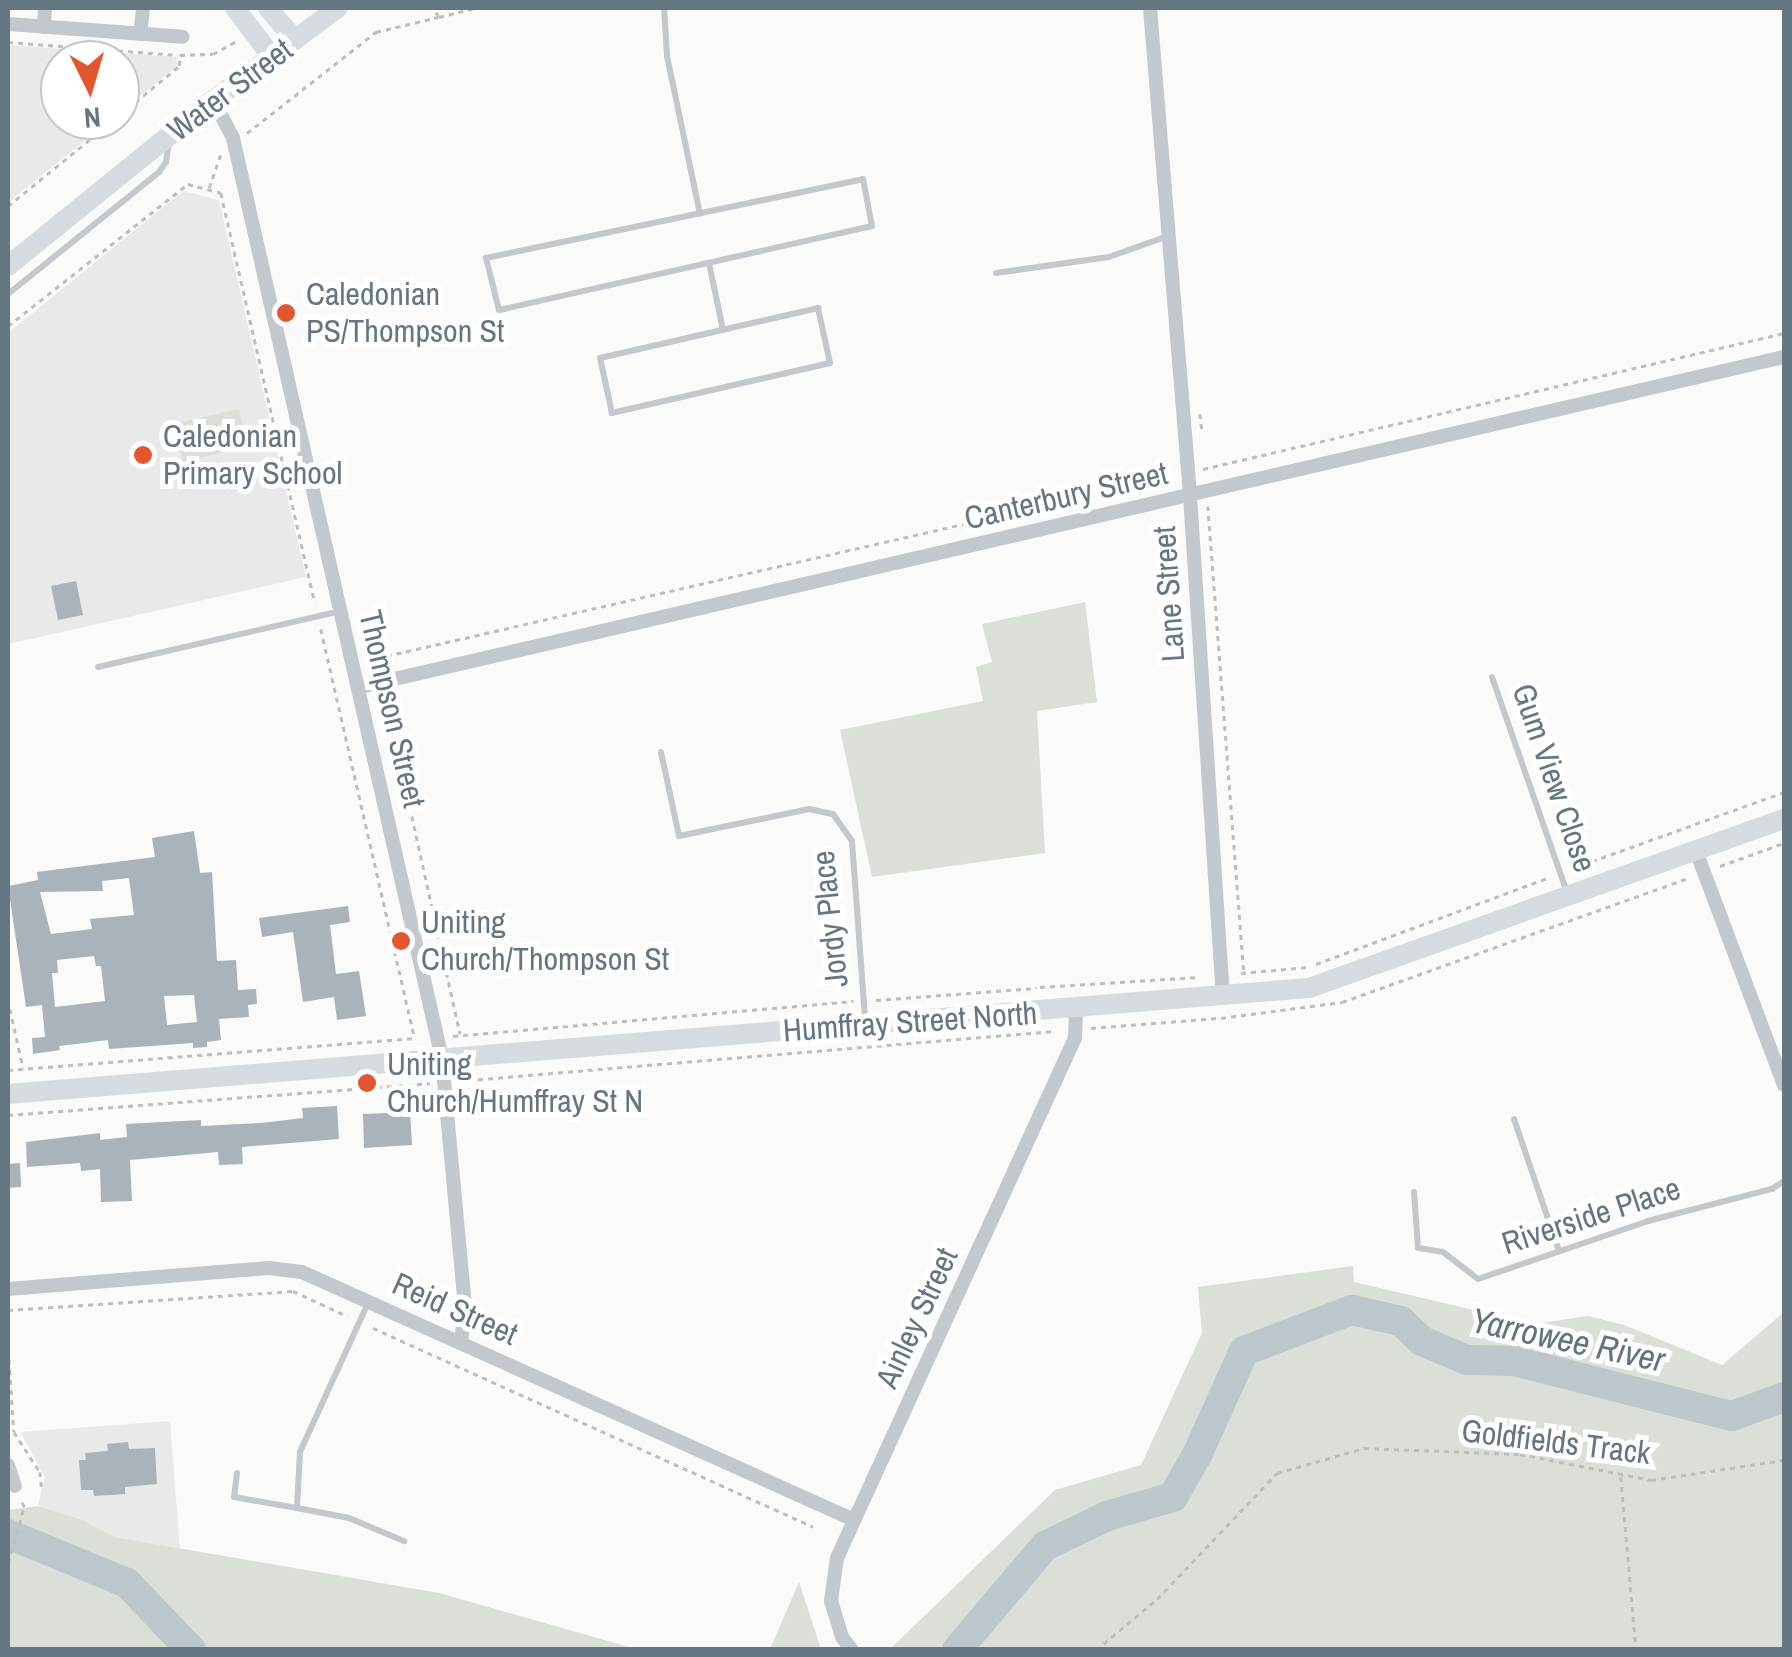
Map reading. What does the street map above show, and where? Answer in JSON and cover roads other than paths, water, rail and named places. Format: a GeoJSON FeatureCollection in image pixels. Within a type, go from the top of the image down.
{"type":"FeatureCollection","features":[{"type":"Feature","properties":{"kind":"street"},"geometry":{"type":"LineString","coordinates":[[44,27],[45,8]]}},
{"type":"Feature","properties":{"kind":"street"},"geometry":{"type":"LineString","coordinates":[[140,34],[143,8]]}},
{"type":"Feature","properties":{"kind":"street"},"geometry":{"type":"LineString","coordinates":[[235,8],[272,57]]}},
{"type":"Feature","properties":{"kind":"street"},"geometry":{"type":"LineString","coordinates":[[268,8],[295,40]]}},
{"type":"Feature","properties":{"kind":"street","name":"Water Street"},"geometry":{"type":"LineString","coordinates":[[8,266],[213,100],[338,8]]}},
{"type":"Feature","properties":{"kind":"street","name":"Water Street"},"geometry":{"type":"LineString","coordinates":[[313,28],[351,8]]}},
{"type":"Feature","properties":{"kind":"street","name":"Lane Street"},"geometry":{"type":"LineString","coordinates":[[1150,8],[1190,496],[1221,1008]]}},
{"type":"Feature","properties":{"kind":"street"},"geometry":{"type":"LineString","coordinates":[[8,24],[183,37]]}},
{"type":"Feature","properties":{"kind":"street","name":"Thompson Street"},"geometry":{"type":"LineString","coordinates":[[213,100],[234,143],[440,1048],[466,1309],[460,1341]]}},
{"type":"Feature","properties":{"kind":"street","name":"Canterbury Street"},"geometry":{"type":"LineString","coordinates":[[360,687],[1784,357]]}},
{"type":"Feature","properties":{"kind":"street","name":"Humffray Street North"},"geometry":{"type":"LineString","coordinates":[[8,1094],[440,1048],[866,1026],[1076,1010],[1221,1008],[1320,986],[1784,819]]}},
{"type":"Feature","properties":{"kind":"street"},"geometry":{"type":"LineString","coordinates":[[1696,851],[1784,1085]]}},
{"type":"Feature","properties":{"kind":"street","name":"Ainley Street"},"geometry":{"type":"LineString","coordinates":[[852,1650],[835,1618],[832,1584],[854,1520],[1075,1038],[1076,1010]]}},
{"type":"Feature","properties":{"kind":"street","name":"Reid Street"},"geometry":{"type":"LineString","coordinates":[[8,1289],[282,1269],[312,1276],[854,1520]]}},
{"type":"Feature","properties":{"kind":"street"},"geometry":{"type":"LineString","coordinates":[[8,1464],[14,1486]]}},
{"type":"Feature","properties":{"kind":"lane"},"geometry":{"type":"LineString","coordinates":[[664,8],[667,56],[700,214]]}},
{"type":"Feature","properties":{"kind":"lane"},"geometry":{"type":"LineString","coordinates":[[8,294],[159,172],[166,162],[169,135]]}},
{"type":"Feature","properties":{"kind":"lane"},"geometry":{"type":"LineString","coordinates":[[863,179],[872,226],[709,263],[499,310],[486,258],[863,179]]}},
{"type":"Feature","properties":{"kind":"lane"},"geometry":{"type":"LineString","coordinates":[[996,273],[1109,257],[1168,236]]}},
{"type":"Feature","properties":{"kind":"lane"},"geometry":{"type":"LineString","coordinates":[[709,263],[723,330]]}},
{"type":"Feature","properties":{"kind":"lane"},"geometry":{"type":"LineString","coordinates":[[818,308],[830,363],[612,413],[600,358],[723,330],[818,308]]}},
{"type":"Feature","properties":{"kind":"lane"},"geometry":{"type":"LineString","coordinates":[[98,667],[341,610]]}},
{"type":"Feature","properties":{"kind":"lane","name":"Gum View Close"},"geometry":{"type":"LineString","coordinates":[[1492,677],[1568,896]]}},
{"type":"Feature","properties":{"kind":"lane","name":"Jordy Place"},"geometry":{"type":"LineString","coordinates":[[661,752],[679,836],[809,809],[833,814],[852,842],[866,1026]]}},
{"type":"Feature","properties":{"kind":"lane"},"geometry":{"type":"LineString","coordinates":[[1514,1119],[1559,1251]]}},
{"type":"Feature","properties":{"kind":"lane","name":"Riverside Place"},"geometry":{"type":"LineString","coordinates":[[1414,1192],[1418,1248],[1443,1252],[1472,1278],[1484,1278],[1648,1221],[1772,1189],[1784,1181]]}},
{"type":"Feature","properties":{"kind":"lane"},"geometry":{"type":"LineString","coordinates":[[297,1508],[300,1452],[370,1300]]}},
{"type":"Feature","properties":{"kind":"lane"},"geometry":{"type":"LineString","coordinates":[[238,1474],[234,1497],[349,1518],[404,1541]]}},
{"type":"Feature","properties":{"kind":"waterway","name":"Yarrowee River"},"geometry":{"type":"LineString","coordinates":[[957,1650],[1045,1546],[1107,1516],[1173,1497],[1197,1455],[1244,1351],[1352,1310],[1401,1321],[1422,1341],[1467,1360],[1514,1361],[1732,1416],[1784,1397]]}},
{"type":"Feature","properties":{"kind":"waterway","name":"Yarrowee River"},"geometry":{"type":"LineString","coordinates":[[8,1534],[127,1583],[191,1650]]}},
{"type":"Feature","properties":{"kind":"place","name":"Caledonian PS/Thompson St"},"geometry":{"type":"Point","coordinates":[286,313]}},
{"type":"Feature","properties":{"kind":"place","name":"Caledonian Primary School"},"geometry":{"type":"Point","coordinates":[143,455]}},
{"type":"Feature","properties":{"kind":"place","name":"Uniting Church/Thompson St"},"geometry":{"type":"Point","coordinates":[401,941]}},
{"type":"Feature","properties":{"kind":"place","name":"Uniting Church/Humffray St N"},"geometry":{"type":"Point","coordinates":[367,1083]}}]}
